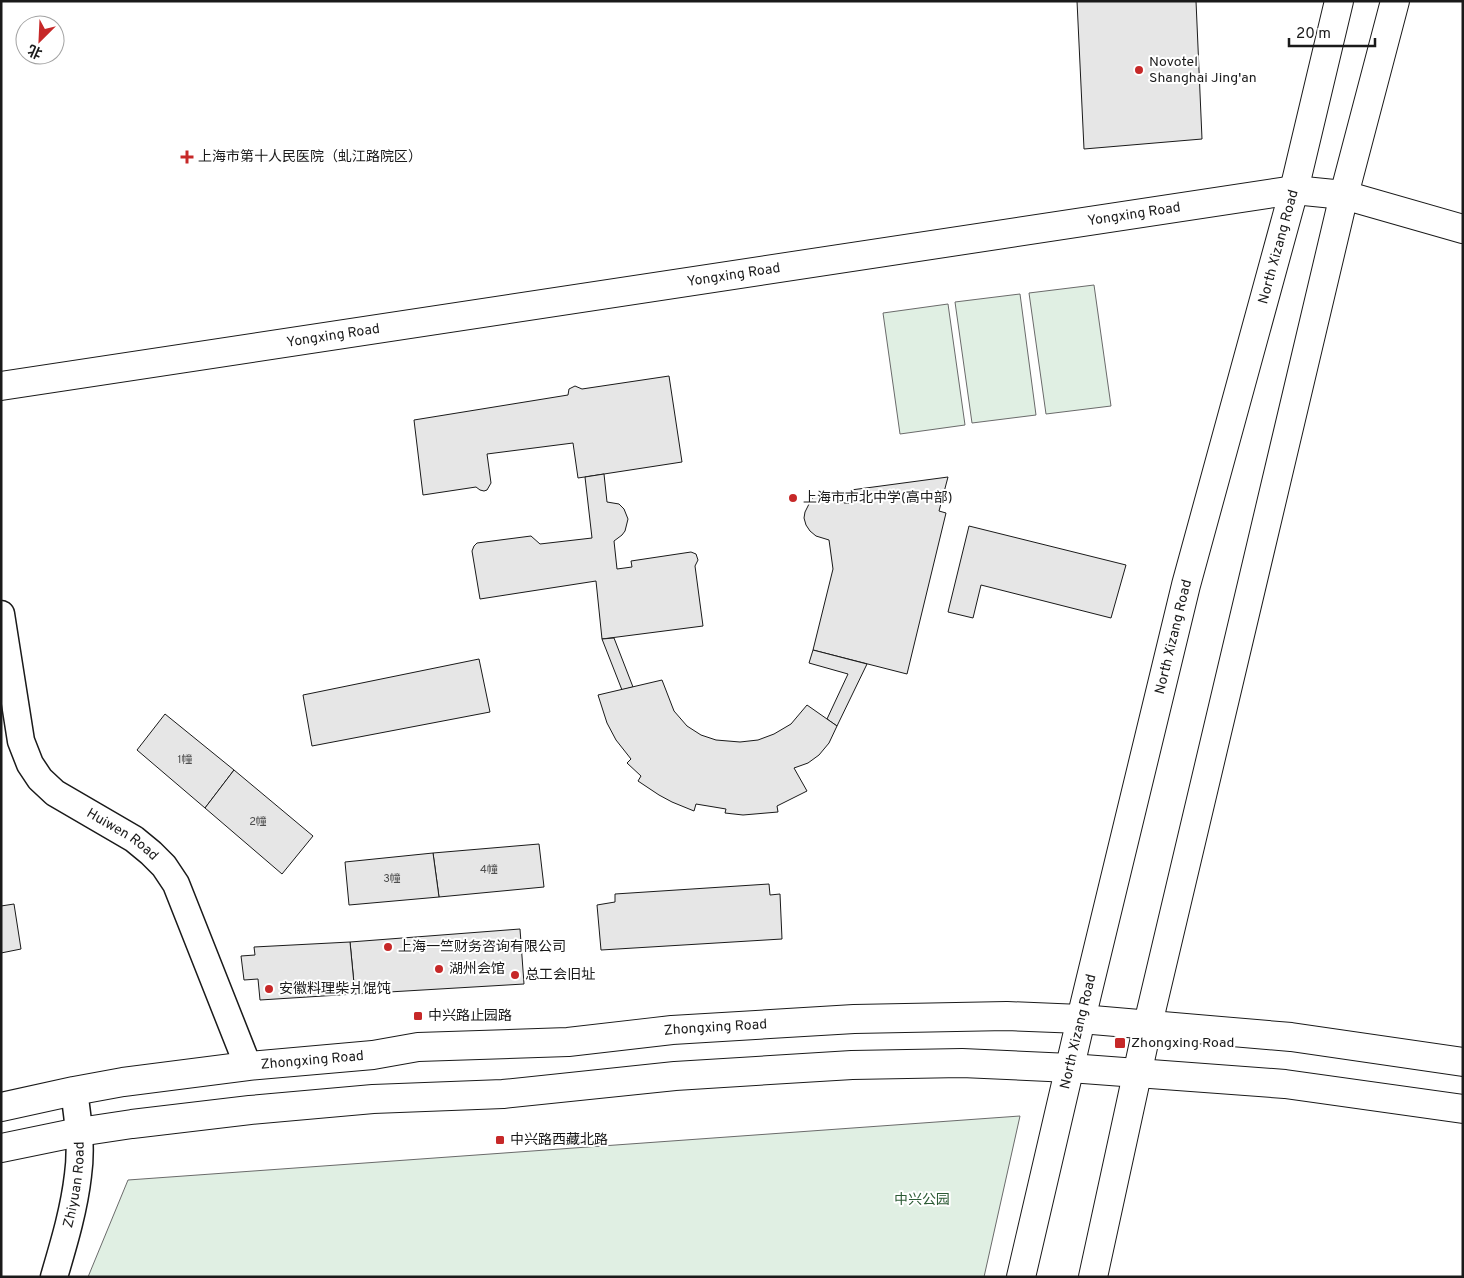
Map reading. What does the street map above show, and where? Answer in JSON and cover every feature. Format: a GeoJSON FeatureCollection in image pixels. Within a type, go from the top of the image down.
{"type":"FeatureCollection","features":[{"type":"Feature","properties":{"kind":"main road","name":"North Xizang Road"},"geometry":{"type":"LineString","coordinates":[[1021,1277],[1186,585],[1294,190],[1339,1]]}},
{"type":"Feature","properties":{"kind":"main road"},"geometry":{"type":"LineString","coordinates":[[1093,1277],[1148,1024],[1344,195],[1395,1]]}},
{"type":"Feature","properties":{"kind":"main road","name":"Yongxing Road"},"geometry":{"type":"LineString","coordinates":[[1,386],[1294,190],[1344,195],[1463,229]]}},
{"type":"Feature","properties":{"kind":"main road","name":"Zhongxing Road"},"geometry":{"type":"LineString","coordinates":[[1,1107],[123,1082],[248,1066],[373,1055],[418,1047],[568,1042],[672,1030],[845,1020],[1007,1016],[1081,1019],[1291,1037],[1463,1062]]}},
{"type":"Feature","properties":{"kind":"main road"},"geometry":{"type":"LineString","coordinates":[[1,1148],[79,1132],[250,1110],[373,1099],[503,1094],[675,1076],[852,1065],[962,1063],[1070,1068],[1285,1084],[1463,1109]]}},
{"type":"Feature","properties":{"kind":"street","name":"Huiwen Road"},"geometry":{"type":"LineString","coordinates":[[1,614],[21,741],[30,764],[40,779],[54,793],[134,839],[164,866],[176,884],[248,1066]]}},
{"type":"Feature","properties":{"kind":"street","name":"Zhiyuan Road"},"geometry":{"type":"LineString","coordinates":[[54,1277],[72,1214],[79,1174],[79,1132],[74,1091]]}},
{"type":"Feature","properties":{"kind":"green space"},"geometry":{"type":"Polygon","coordinates":[[[1094,285],[1111,406],[1046,414],[1029,293],[1094,285]]]}},
{"type":"Feature","properties":{"kind":"green space"},"geometry":{"type":"Polygon","coordinates":[[[1020,294],[1036,415],[972,423],[955,302],[1020,294]]]}},
{"type":"Feature","properties":{"kind":"green space"},"geometry":{"type":"Polygon","coordinates":[[[948,304],[965,425],[900,434],[883,313],[948,304]]]}},
{"type":"Feature","properties":{"kind":"green space","name":"中兴公园"},"geometry":{"type":"Polygon","coordinates":[[[1020,1116],[984,1277],[88,1277],[128,1180],[1020,1116]]]}},
{"type":"Feature","properties":{"kind":"building","name":"Novotel Shanghai Jing'an"},"geometry":{"type":"Polygon","coordinates":[[[1077,1],[1196,1],[1202,139],[1084,149],[1077,1]]]}},
{"type":"Feature","properties":{"kind":"building"},"geometry":{"type":"Polygon","coordinates":[[[669,376],[682,462],[578,478],[573,443],[487,454],[491,483],[487,490],[480,490],[476,487],[423,495],[414,420],[568,395],[569,389],[575,386],[582,389],[669,376]]]}},
{"type":"Feature","properties":{"kind":"building"},"geometry":{"type":"Polygon","coordinates":[[[604,474],[607,502],[619,504],[624,509],[628,519],[625,531],[614,541],[617,569],[632,567],[631,561],[691,552],[696,554],[698,560],[695,566],[703,626],[602,639],[596,581],[480,599],[472,551],[474,546],[477,543],[531,536],[540,544],[592,538],[585,477],[604,474]]]}},
{"type":"Feature","properties":{"kind":"building"},"geometry":{"type":"Polygon","coordinates":[[[948,477],[939,511],[946,513],[907,674],[813,650],[833,569],[829,540],[816,536],[806,525],[805,512],[812,498],[828,494],[840,498],[844,503],[849,503],[851,490],[948,477]]]}},
{"type":"Feature","properties":{"kind":"building"},"geometry":{"type":"Polygon","coordinates":[[[969,526],[1126,565],[1111,618],[981,585],[973,618],[948,612],[969,526]]]}},
{"type":"Feature","properties":{"kind":"building"},"geometry":{"type":"Polygon","coordinates":[[[614,638],[633,687],[622,690],[602,639],[614,638]]]}},
{"type":"Feature","properties":{"kind":"building"},"geometry":{"type":"Polygon","coordinates":[[[813,650],[867,664],[837,726],[827,719],[848,674],[809,663],[813,650]]]}},
{"type":"Feature","properties":{"kind":"building"},"geometry":{"type":"Polygon","coordinates":[[[479,659],[490,712],[312,746],[303,695],[479,659]]]}},
{"type":"Feature","properties":{"kind":"building"},"geometry":{"type":"Polygon","coordinates":[[[662,680],[674,711],[687,726],[701,735],[716,740],[740,742],[758,740],[774,734],[791,724],[807,705],[837,726],[829,743],[819,755],[808,763],[794,768],[807,791],[777,806],[778,812],[743,815],[725,813],[726,809],[696,804],[694,811],[672,802],[638,781],[641,776],[627,763],[631,759],[616,740],[607,723],[598,695],[662,680]]]}},
{"type":"Feature","properties":{"kind":"building"},"geometry":{"type":"Polygon","coordinates":[[[165,714],[234,770],[205,808],[137,750],[165,714]]]}},
{"type":"Feature","properties":{"kind":"building"},"geometry":{"type":"Polygon","coordinates":[[[234,770],[313,836],[282,874],[205,808],[234,770]]]}},
{"type":"Feature","properties":{"kind":"building"},"geometry":{"type":"Polygon","coordinates":[[[539,844],[544,887],[439,897],[433,853],[539,844]]]}},
{"type":"Feature","properties":{"kind":"building"},"geometry":{"type":"Polygon","coordinates":[[[433,853],[439,897],[349,905],[345,862],[433,853]]]}},
{"type":"Feature","properties":{"kind":"building"},"geometry":{"type":"Polygon","coordinates":[[[769,884],[770,895],[780,894],[782,939],[601,950],[597,905],[615,902],[615,894],[769,884]]]}},
{"type":"Feature","properties":{"kind":"building"},"geometry":{"type":"Polygon","coordinates":[[[14,904],[21,949],[1,953],[1,906],[14,904]]]}},
{"type":"Feature","properties":{"kind":"building"},"geometry":{"type":"Polygon","coordinates":[[[520,929],[524,984],[355,994],[350,942],[520,929]]]}},
{"type":"Feature","properties":{"kind":"building"},"geometry":{"type":"Polygon","coordinates":[[[350,942],[355,994],[260,1000],[258,979],[244,980],[241,956],[255,955],[254,947],[350,942]]]}},
{"type":"Feature","properties":{"kind":"place","name":"Novotel Shanghai Jing'an"},"geometry":{"type":"Point","coordinates":[1139,70]}},
{"type":"Feature","properties":{"kind":"place","name":"上海市第十人民医院（虬江路院区）"},"geometry":{"type":"Point","coordinates":[187,157]}},
{"type":"Feature","properties":{"kind":"place","name":"上海市市北中学(高中部)"},"geometry":{"type":"Point","coordinates":[793,498]}},
{"type":"Feature","properties":{"kind":"place","name":"上海一竺财务咨询有限公司"},"geometry":{"type":"Point","coordinates":[388,947]}},
{"type":"Feature","properties":{"kind":"place","name":"湖州会馆"},"geometry":{"type":"Point","coordinates":[439,969]}},
{"type":"Feature","properties":{"kind":"place","name":"总工会旧址"},"geometry":{"type":"Point","coordinates":[515,975]}},
{"type":"Feature","properties":{"kind":"place","name":"安徽料理柴爿馄饨"},"geometry":{"type":"Point","coordinates":[269,989]}},
{"type":"Feature","properties":{"kind":"place","name":"中兴路止园路"},"geometry":{"type":"Point","coordinates":[418,1016]}},
{"type":"Feature","properties":{"kind":"place","name":"Zhongxing Road"},"geometry":{"type":"Point","coordinates":[1120,1043]}},
{"type":"Feature","properties":{"kind":"place","name":"中兴路西藏北路"},"geometry":{"type":"Point","coordinates":[500,1140]}}]}
